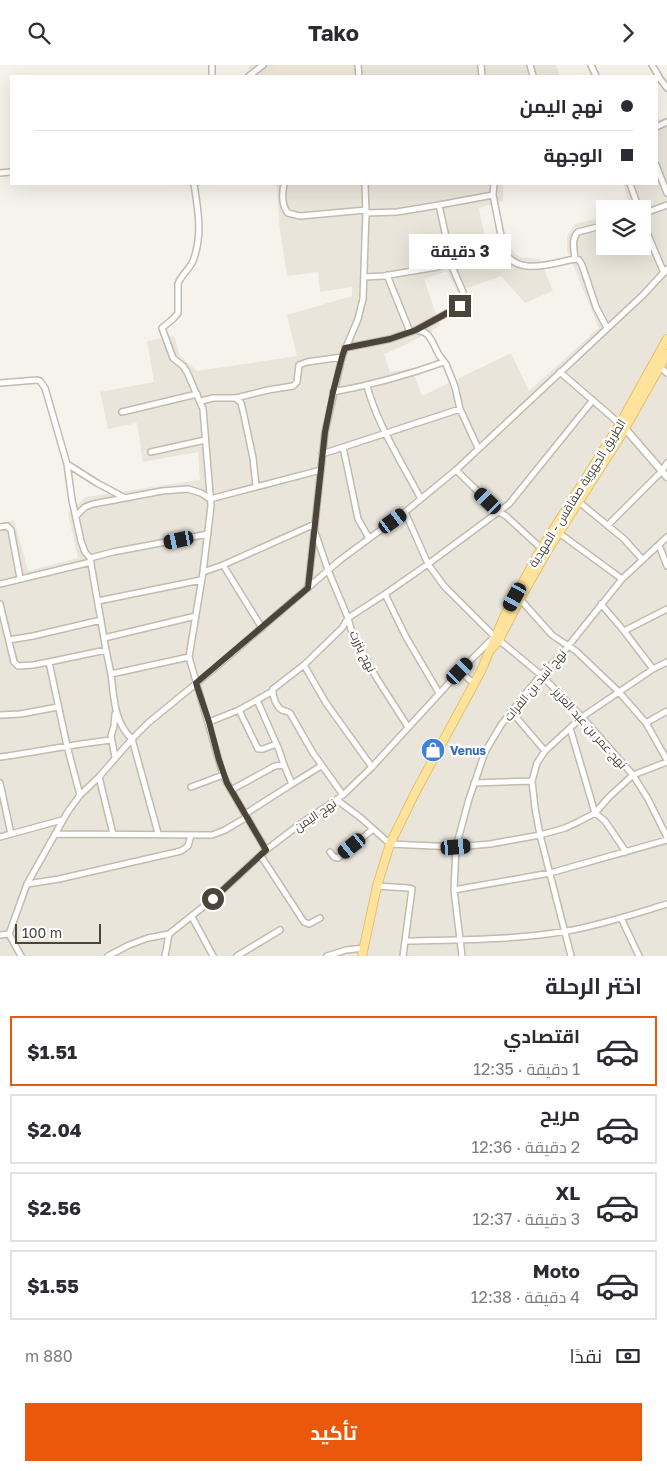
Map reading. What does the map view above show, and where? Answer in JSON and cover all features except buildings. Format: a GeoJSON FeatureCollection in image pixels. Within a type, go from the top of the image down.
{"type":"FeatureCollection","features":[{"type":"Feature","properties":{"kind":"main road","name":"الطريق الجهوية صفاقس - المهدية"},"geometry":{"type":"LineString","coordinates":[[623,426],[667,339]]}},
{"type":"Feature","properties":{"kind":"main road","name":"الطريق الجهوية صفاقس - المهدية"},"geometry":{"type":"LineString","coordinates":[[497,638],[504,617],[667,354]]}},
{"type":"Feature","properties":{"kind":"main road","name":"الطريق الجهوية صفاقس - المهدية"},"geometry":{"type":"LineString","coordinates":[[363,952],[377,886],[390,844],[415,793],[544,551],[559,533],[579,502],[617,435]]}},
{"type":"Feature","properties":{"kind":"street"},"geometry":{"type":"LineString","coordinates":[[250,75],[263,65]]}},
{"type":"Feature","properties":{"kind":"street"},"geometry":{"type":"LineString","coordinates":[[652,65],[667,88]]}},
{"type":"Feature","properties":{"kind":"street"},"geometry":{"type":"LineString","coordinates":[[658,170],[667,193]]}},
{"type":"Feature","properties":{"kind":"street"},"geometry":{"type":"LineString","coordinates":[[194,185],[199,221],[198,241],[192,263],[178,284],[178,313],[162,328],[173,358],[187,372],[201,401],[211,505],[203,572],[189,657],[224,775],[266,850]]}},
{"type":"Feature","properties":{"kind":"street"},"geometry":{"type":"LineString","coordinates":[[284,185],[283,205],[288,213],[300,216],[397,211],[493,195]]}},
{"type":"Feature","properties":{"kind":"street"},"geometry":{"type":"LineString","coordinates":[[308,588],[325,432],[342,357],[362,305],[366,212],[365,185]]}},
{"type":"Feature","properties":{"kind":"street"},"geometry":{"type":"LineString","coordinates":[[494,185],[493,195],[504,251],[512,262],[517,265],[530,267],[575,259],[579,260],[596,307],[607,328]]}},
{"type":"Feature","properties":{"kind":"street"},"geometry":{"type":"LineString","coordinates":[[630,185],[635,200]]}},
{"type":"Feature","properties":{"kind":"street"},"geometry":{"type":"LineString","coordinates":[[345,348],[390,339],[413,331],[460,306],[464,301],[453,269],[439,205]]}},
{"type":"Feature","properties":{"kind":"street"},"geometry":{"type":"LineString","coordinates":[[651,211],[667,205]]}},
{"type":"Feature","properties":{"kind":"street"},"geometry":{"type":"LineString","coordinates":[[575,259],[575,235],[578,232],[596,227]]}},
{"type":"Feature","properties":{"kind":"street"},"geometry":{"type":"LineString","coordinates":[[21,956],[10,934],[27,884],[62,820],[80,795],[148,723],[328,570],[405,512],[456,469],[643,295],[665,271],[651,241]]}},
{"type":"Feature","properties":{"kind":"street"},"geometry":{"type":"LineString","coordinates":[[364,277],[437,267],[451,261]]}},
{"type":"Feature","properties":{"kind":"street"},"geometry":{"type":"LineString","coordinates":[[387,275],[413,331]]}},
{"type":"Feature","properties":{"kind":"street"},"geometry":{"type":"LineString","coordinates":[[413,331],[428,335],[444,362],[455,387],[460,409],[478,448]]}},
{"type":"Feature","properties":{"kind":"street"},"geometry":{"type":"LineString","coordinates":[[201,401],[236,398],[293,386],[297,382],[299,365],[342,357]]}},
{"type":"Feature","properties":{"kind":"street"},"geometry":{"type":"LineString","coordinates":[[333,392],[407,375],[444,362]]}},
{"type":"Feature","properties":{"kind":"street"},"geometry":{"type":"LineString","coordinates":[[660,367],[667,373]]}},
{"type":"Feature","properties":{"kind":"street"},"geometry":{"type":"LineString","coordinates":[[560,372],[623,426],[667,477]]}},
{"type":"Feature","properties":{"kind":"street"},"geometry":{"type":"LineString","coordinates":[[0,383],[37,380],[44,385],[47,392],[67,464],[83,548],[91,560],[116,711],[120,724],[132,739],[158,833]]}},
{"type":"Feature","properties":{"kind":"street"},"geometry":{"type":"LineString","coordinates":[[368,385],[375,410],[421,499]]}},
{"type":"Feature","properties":{"kind":"street"},"geometry":{"type":"LineString","coordinates":[[122,412],[197,394]]}},
{"type":"Feature","properties":{"kind":"street"},"geometry":{"type":"LineString","coordinates":[[236,398],[241,403],[244,411],[256,486]]}},
{"type":"Feature","properties":{"kind":"street"},"geometry":{"type":"LineString","coordinates":[[209,722],[239,710],[273,691],[275,687],[304,665],[342,628],[348,618],[428,564],[509,504],[593,400]]}},
{"type":"Feature","properties":{"kind":"street"},"geometry":{"type":"LineString","coordinates":[[322,454],[460,409]]}},
{"type":"Feature","properties":{"kind":"street"},"geometry":{"type":"LineString","coordinates":[[617,435],[639,446]]}},
{"type":"Feature","properties":{"kind":"street"},"geometry":{"type":"LineString","coordinates":[[152,452],[205,440]]}},
{"type":"Feature","properties":{"kind":"street"},"geometry":{"type":"LineString","coordinates":[[343,447],[358,519],[370,538]]}},
{"type":"Feature","properties":{"kind":"street"},"geometry":{"type":"LineString","coordinates":[[608,525],[662,471],[667,463]]}},
{"type":"Feature","properties":{"kind":"street"},"geometry":{"type":"LineString","coordinates":[[67,464],[125,498]]}},
{"type":"Feature","properties":{"kind":"street"},"geometry":{"type":"LineString","coordinates":[[456,469],[499,512],[506,516],[544,551]]}},
{"type":"Feature","properties":{"kind":"street"},"geometry":{"type":"LineString","coordinates":[[76,516],[90,504],[162,491],[188,489],[201,493],[210,499],[320,470]]}},
{"type":"Feature","properties":{"kind":"street"},"geometry":{"type":"LineString","coordinates":[[579,502],[624,539],[642,559]]}},
{"type":"Feature","properties":{"kind":"street","name":"نهج عمر بن عبد العزيز"},"geometry":{"type":"LineString","coordinates":[[405,512],[428,564],[444,586],[459,603],[497,638],[541,675],[582,717],[633,775],[648,799],[667,838]]}},
{"type":"Feature","properties":{"kind":"street"},"geometry":{"type":"LineString","coordinates":[[203,572],[315,524]]}},
{"type":"Feature","properties":{"kind":"street"},"geometry":{"type":"LineString","coordinates":[[0,527],[7,526],[11,530],[20,578]]}},
{"type":"Feature","properties":{"kind":"street","name":"نهج بنزرت"},"geometry":{"type":"LineString","coordinates":[[314,531],[352,633],[376,677],[408,727]]}},
{"type":"Feature","properties":{"kind":"street"},"geometry":{"type":"LineString","coordinates":[[559,533],[622,579]]}},
{"type":"Feature","properties":{"kind":"street"},"geometry":{"type":"LineString","coordinates":[[0,583],[91,560],[114,552],[208,534]]}},
{"type":"Feature","properties":{"kind":"street","name":"نهج أسد بن الفرات"},"geometry":{"type":"LineString","coordinates":[[462,956],[454,890],[456,847],[485,752],[511,711],[541,675],[562,655],[622,579],[667,537]]}},
{"type":"Feature","properties":{"kind":"street"},"geometry":{"type":"LineString","coordinates":[[659,545],[667,567]]}},
{"type":"Feature","properties":{"kind":"street"},"geometry":{"type":"LineString","coordinates":[[223,565],[262,628]]}},
{"type":"Feature","properties":{"kind":"street"},"geometry":{"type":"LineString","coordinates":[[98,601],[201,580]]}},
{"type":"Feature","properties":{"kind":"street"},"geometry":{"type":"LineString","coordinates":[[385,594],[406,637],[439,693]]}},
{"type":"Feature","properties":{"kind":"street"},"geometry":{"type":"LineString","coordinates":[[337,800],[390,844],[456,847],[490,844],[540,835],[564,828],[595,813],[633,775],[667,761],[646,723],[619,692],[576,651],[552,635],[520,599]]}},
{"type":"Feature","properties":{"kind":"street"},"geometry":{"type":"LineString","coordinates":[[0,604],[14,662],[18,666],[49,663],[106,650]]}},
{"type":"Feature","properties":{"kind":"street"},"geometry":{"type":"LineString","coordinates":[[602,604],[653,669]]}},
{"type":"Feature","properties":{"kind":"street"},"geometry":{"type":"LineString","coordinates":[[624,631],[667,609]]}},
{"type":"Feature","properties":{"kind":"street"},"geometry":{"type":"LineString","coordinates":[[104,638],[196,616]]}},
{"type":"Feature","properties":{"kind":"street"},"geometry":{"type":"LineString","coordinates":[[9,640],[101,620]]}},
{"type":"Feature","properties":{"kind":"street","name":"نهج اليمن"},"geometry":{"type":"LineString","coordinates":[[108,956],[128,945],[169,934],[192,917],[266,850],[300,824],[337,800],[372,767],[460,671],[497,638]]}},
{"type":"Feature","properties":{"kind":"street"},"geometry":{"type":"LineString","coordinates":[[111,674],[189,657]]}},
{"type":"Feature","properties":{"kind":"street"},"geometry":{"type":"LineString","coordinates":[[473,658],[484,665]]}},
{"type":"Feature","properties":{"kind":"street"},"geometry":{"type":"LineString","coordinates":[[572,956],[540,835],[532,792],[532,781],[537,763],[545,751],[582,717],[653,669],[667,662]]}},
{"type":"Feature","properties":{"kind":"street"},"geometry":{"type":"LineString","coordinates":[[49,663],[80,795]]}},
{"type":"Feature","properties":{"kind":"street"},"geometry":{"type":"LineString","coordinates":[[304,665],[326,703],[372,767]]}},
{"type":"Feature","properties":{"kind":"street"},"geometry":{"type":"LineString","coordinates":[[460,671],[474,684]]}},
{"type":"Feature","properties":{"kind":"street"},"geometry":{"type":"LineString","coordinates":[[273,691],[279,707],[290,713],[322,766],[343,795]]}},
{"type":"Feature","properties":{"kind":"street"},"geometry":{"type":"LineString","coordinates":[[257,700],[292,784]]}},
{"type":"Feature","properties":{"kind":"street"},"geometry":{"type":"LineString","coordinates":[[0,715],[20,714],[58,707]]}},
{"type":"Feature","properties":{"kind":"street"},"geometry":{"type":"LineString","coordinates":[[239,710],[258,749],[276,744]]}},
{"type":"Feature","properties":{"kind":"street"},"geometry":{"type":"LineString","coordinates":[[115,757],[111,740],[116,711]]}},
{"type":"Feature","properties":{"kind":"street"},"geometry":{"type":"LineString","coordinates":[[511,711],[545,751]]}},
{"type":"Feature","properties":{"kind":"street"},"geometry":{"type":"LineString","coordinates":[[646,723],[667,711]]}},
{"type":"Feature","properties":{"kind":"street"},"geometry":{"type":"LineString","coordinates":[[570,728],[595,813],[605,821],[626,851]]}},
{"type":"Feature","properties":{"kind":"street"},"geometry":{"type":"LineString","coordinates":[[0,757],[111,740]]}},
{"type":"Feature","properties":{"kind":"street"},"geometry":{"type":"LineString","coordinates":[[231,790],[275,766],[284,765]]}},
{"type":"Feature","properties":{"kind":"street"},"geometry":{"type":"LineString","coordinates":[[55,834],[114,835],[158,833],[191,835],[218,833],[322,766]]}},
{"type":"Feature","properties":{"kind":"street"},"geometry":{"type":"LineString","coordinates":[[191,787],[224,775]]}},
{"type":"Feature","properties":{"kind":"street"},"geometry":{"type":"LineString","coordinates":[[99,777],[114,835]]}},
{"type":"Feature","properties":{"kind":"street"},"geometry":{"type":"LineString","coordinates":[[474,783],[532,781]]}},
{"type":"Feature","properties":{"kind":"street"},"geometry":{"type":"LineString","coordinates":[[0,783],[11,834]]}},
{"type":"Feature","properties":{"kind":"street"},"geometry":{"type":"LineString","coordinates":[[0,837],[62,820]]}},
{"type":"Feature","properties":{"kind":"street"},"geometry":{"type":"LineString","coordinates":[[330,852],[334,857],[338,857],[373,829]]}},
{"type":"Feature","properties":{"kind":"street"},"geometry":{"type":"LineString","coordinates":[[27,884],[59,879],[181,851],[188,847],[191,835]]}},
{"type":"Feature","properties":{"kind":"street"},"geometry":{"type":"LineString","coordinates":[[454,890],[550,873],[667,838]]}},
{"type":"Feature","properties":{"kind":"street"},"geometry":{"type":"LineString","coordinates":[[261,856],[304,922],[309,924],[320,918]]}},
{"type":"Feature","properties":{"kind":"street"},"geometry":{"type":"LineString","coordinates":[[377,886],[408,887],[412,889],[403,956]]}},
{"type":"Feature","properties":{"kind":"street"},"geometry":{"type":"LineString","coordinates":[[406,941],[460,940],[566,931],[621,918],[667,904]]}},
{"type":"Feature","properties":{"kind":"street"},"geometry":{"type":"LineString","coordinates":[[192,917],[213,956]]}},
{"type":"Feature","properties":{"kind":"street"},"geometry":{"type":"LineString","coordinates":[[621,918],[639,956]]}},
{"type":"Feature","properties":{"kind":"street"},"geometry":{"type":"LineString","coordinates":[[237,956],[280,930]]}},
{"type":"Feature","properties":{"kind":"street"},"geometry":{"type":"LineString","coordinates":[[0,935],[10,934]]}},
{"type":"Feature","properties":{"kind":"street"},"geometry":{"type":"LineString","coordinates":[[166,956],[169,934]]}},
{"type":"Feature","properties":{"kind":"street"},"geometry":{"type":"LineString","coordinates":[[326,956],[346,950],[363,952]]}},
{"type":"Feature","properties":{"kind":"shaded area"},"geometry":{"type":"Polygon","coordinates":[[[250,65],[556,65],[560,75],[252,75],[248,67],[250,65]]]}},
{"type":"Feature","properties":{"kind":"shaded area"},"geometry":{"type":"Polygon","coordinates":[[[276,65],[352,65],[354,75],[264,75],[276,65]]]}},
{"type":"Feature","properties":{"kind":"shaded area"},"geometry":{"type":"Polygon","coordinates":[[[667,117],[667,956],[0,956],[0,523],[14,520],[28,571],[78,558],[68,513],[86,497],[200,480],[198,452],[143,462],[137,423],[108,429],[100,392],[154,382],[147,341],[174,336],[180,356],[197,371],[297,356],[287,315],[352,296],[352,287],[320,292],[318,272],[287,276],[279,223],[277,185],[503,185],[503,201],[479,208],[487,249],[511,249],[519,257],[540,259],[553,291],[525,303],[501,276],[457,292],[447,271],[424,279],[440,326],[384,354],[390,372],[412,368],[422,396],[511,353],[529,391],[599,328],[567,250],[567,236],[575,224],[596,219],[596,255],[651,255],[651,200],[628,200],[623,185],[658,185],[658,119],[667,117]]]}},
{"type":"Feature","properties":{"kind":"place","name":"Venus"},"geometry":{"type":"Point","coordinates":[433,750]}},
{"type":"Feature","properties":{"kind":"route"},"geometry":{"type":"LineString","coordinates":[[213,899],[266,850],[227,783],[196,683],[308,588],[325,432],[345,348],[390,339],[416,330],[460,306]]}}]}
